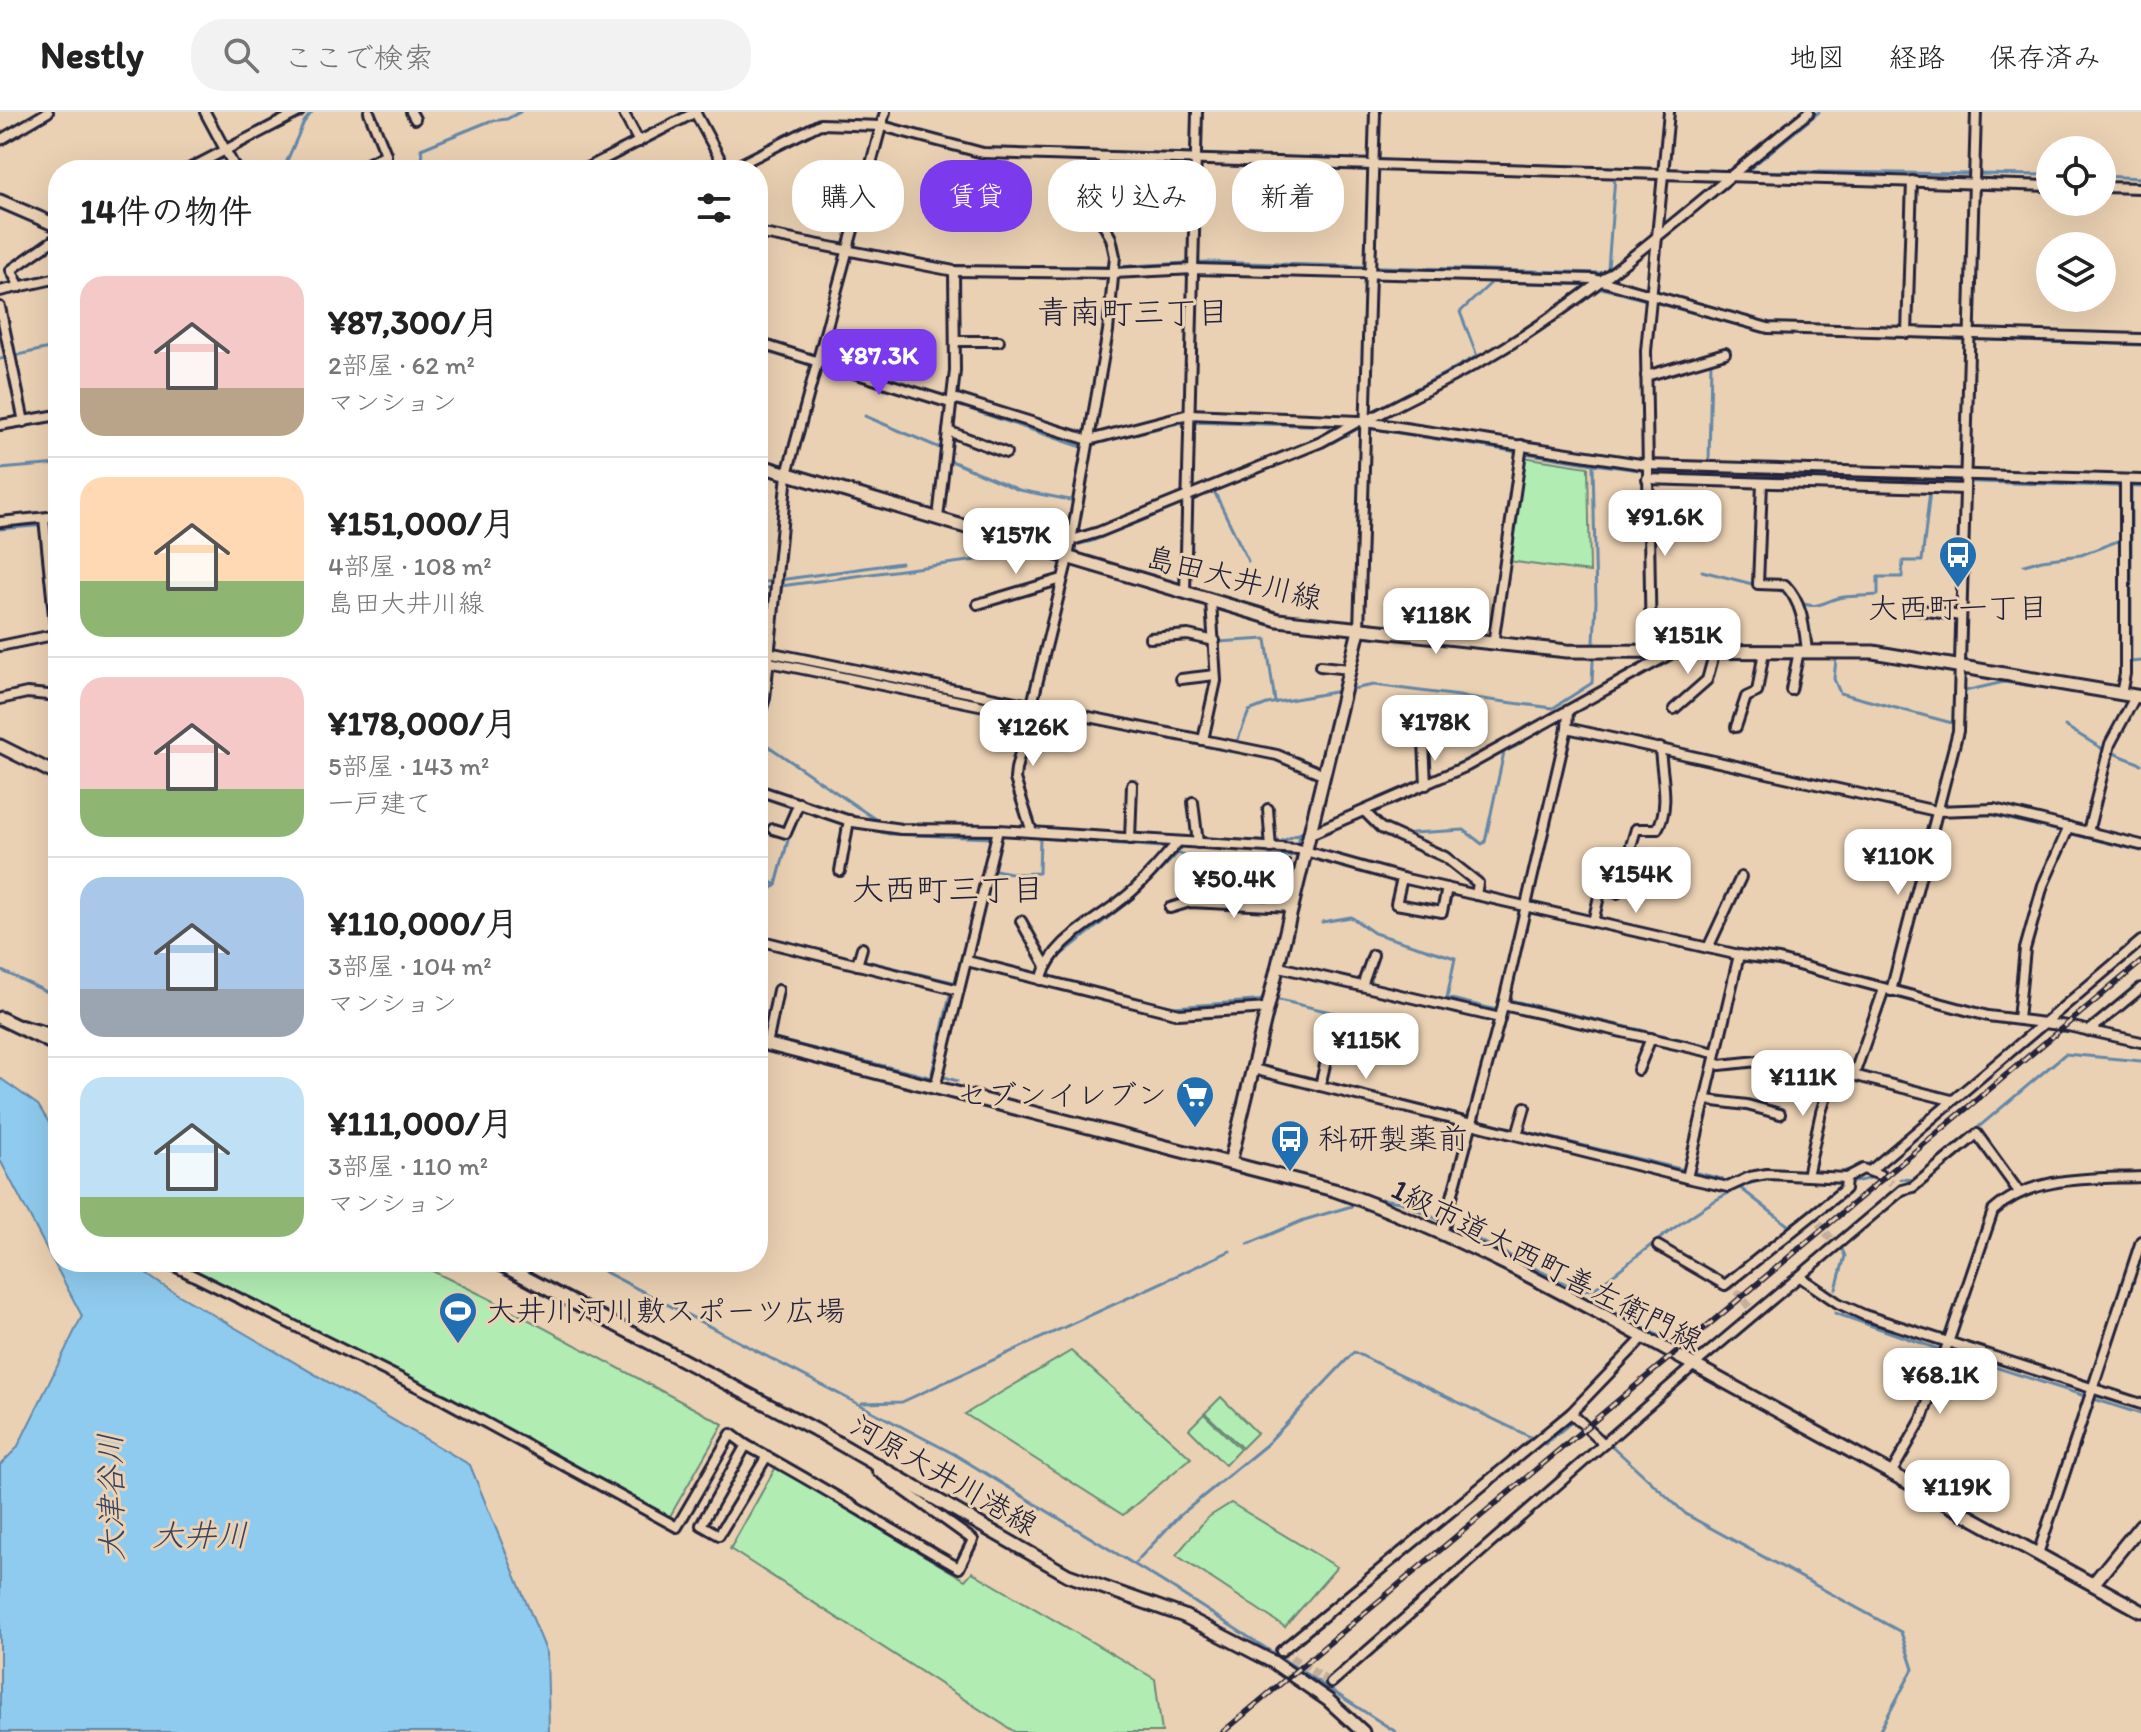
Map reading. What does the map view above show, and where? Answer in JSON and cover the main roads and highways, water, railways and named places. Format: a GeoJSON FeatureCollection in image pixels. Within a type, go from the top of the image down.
{"type":"FeatureCollection","features":[{"type":"Feature","properties":{"kind":"main road"},"geometry":{"type":"LineString","coordinates":[[0,201],[48,222]]}},
{"type":"Feature","properties":{"kind":"main road","name":"島田大井川線"},"geometry":{"type":"LineString","coordinates":[[768,468],[1278,620],[1567,651],[1887,653],[2138,697]]}},
{"type":"Feature","properties":{"kind":"main road"},"geometry":{"type":"LineString","coordinates":[[1230,1163],[1359,630]]}},
{"type":"Feature","properties":{"kind":"main road"},"geometry":{"type":"LineString","coordinates":[[0,746],[48,770]]}},
{"type":"Feature","properties":{"kind":"main road"},"geometry":{"type":"LineString","coordinates":[[0,1018],[48,1041]]}},
{"type":"Feature","properties":{"kind":"main road","name":"1級市道大西町善左衛門線"},"geometry":{"type":"LineString","coordinates":[[768,1044],[1334,1190],[1442,1234],[1644,1337],[2141,1611]]}},
{"type":"Feature","properties":{"kind":"main road","name":"河原大井川港線"},"geometry":{"type":"LineString","coordinates":[[515,1272],[877,1464],[1068,1575],[1184,1616],[1273,1662],[1328,1700],[1363,1732]]}},
{"type":"Feature","properties":{"kind":"main road"},"geometry":{"type":"LineString","coordinates":[[2093,1584],[2141,1525]]}},
{"type":"Feature","properties":{"kind":"water","name":"大井川"},"geometry":{"type":"Polygon","coordinates":[[[0,1078],[38,1105],[48,1121],[48,1251],[0,1160],[0,1078]]]}},
{"type":"Feature","properties":{"kind":"water","name":"大井川"},"geometry":{"type":"Polygon","coordinates":[[[59,1272],[143,1272],[470,1465],[547,1653],[549,1732],[0,1732],[0,1465],[17,1448],[82,1316],[59,1272]]]}},
{"type":"Feature","properties":{"kind":"waterway"},"geometry":{"type":"LineString","coordinates":[[287,160],[304,122],[312,112]]}},
{"type":"Feature","properties":{"kind":"waterway"},"geometry":{"type":"LineString","coordinates":[[423,160],[421,149],[520,112]]}},
{"type":"Feature","properties":{"kind":"waterway"},"geometry":{"type":"LineString","coordinates":[[1748,170],[1819,112]]}},
{"type":"Feature","properties":{"kind":"waterway"},"geometry":{"type":"LineString","coordinates":[[737,160],[818,119],[888,122],[979,148],[1734,171]]}},
{"type":"Feature","properties":{"kind":"waterway"},"geometry":{"type":"LineString","coordinates":[[1742,171],[2036,175]]}},
{"type":"Feature","properties":{"kind":"waterway"},"geometry":{"type":"LineString","coordinates":[[768,230],[957,266],[1110,267],[1207,262],[1600,273],[1608,269],[1615,176]]}},
{"type":"Feature","properties":{"kind":"waterway"},"geometry":{"type":"LineString","coordinates":[[2116,177],[2141,178]]}},
{"type":"Feature","properties":{"kind":"waterway"},"geometry":{"type":"LineString","coordinates":[[1669,232],[1735,180]]}},
{"type":"Feature","properties":{"kind":"waterway"},"geometry":{"type":"LineString","coordinates":[[0,285],[48,275]]}},
{"type":"Feature","properties":{"kind":"waterway"},"geometry":{"type":"LineString","coordinates":[[1393,401],[1477,356],[1460,312],[1492,282],[1591,285]]}},
{"type":"Feature","properties":{"kind":"waterway"},"geometry":{"type":"LineString","coordinates":[[1598,287],[1768,333],[2141,345]]}},
{"type":"Feature","properties":{"kind":"waterway"},"geometry":{"type":"LineString","coordinates":[[1511,348],[1548,324]]}},
{"type":"Feature","properties":{"kind":"waterway"},"geometry":{"type":"LineString","coordinates":[[768,341],[948,399]]}},
{"type":"Feature","properties":{"kind":"waterway"},"geometry":{"type":"LineString","coordinates":[[0,359],[48,348]]}},
{"type":"Feature","properties":{"kind":"waterway"},"geometry":{"type":"LineString","coordinates":[[1709,462],[1711,361]]}},
{"type":"Feature","properties":{"kind":"waterway"},"geometry":{"type":"LineString","coordinates":[[955,404],[1082,447]]}},
{"type":"Feature","properties":{"kind":"waterway"},"geometry":{"type":"LineString","coordinates":[[865,416],[940,448]]}},
{"type":"Feature","properties":{"kind":"waterway"},"geometry":{"type":"LineString","coordinates":[[1081,461],[1082,447],[1183,422],[1344,426]]}},
{"type":"Feature","properties":{"kind":"waterway"},"geometry":{"type":"LineString","coordinates":[[1059,549],[1092,541],[1335,441],[1363,426]]}},
{"type":"Feature","properties":{"kind":"waterway"},"geometry":{"type":"LineString","coordinates":[[1367,428],[1593,464]]}},
{"type":"Feature","properties":{"kind":"waterway"},"geometry":{"type":"LineString","coordinates":[[949,460],[1019,490],[1075,501]]}},
{"type":"Feature","properties":{"kind":"waterway"},"geometry":{"type":"LineString","coordinates":[[1347,690],[1374,685],[1553,708],[1592,683],[1596,602],[1593,464],[1655,472],[2141,487]]}},
{"type":"Feature","properties":{"kind":"waterway"},"geometry":{"type":"LineString","coordinates":[[0,469],[48,465]]}},
{"type":"Feature","properties":{"kind":"waterway"},"geometry":{"type":"LineString","coordinates":[[2024,565],[2081,555],[2131,536],[2131,487]]}},
{"type":"Feature","properties":{"kind":"waterway"},"geometry":{"type":"LineString","coordinates":[[1800,602],[1812,606],[1838,598],[1878,595],[1878,577],[1902,577],[1903,561],[1922,561],[1930,490]]}},
{"type":"Feature","properties":{"kind":"waterway"},"geometry":{"type":"LineString","coordinates":[[1214,491],[1248,561]]}},
{"type":"Feature","properties":{"kind":"waterway"},"geometry":{"type":"LineString","coordinates":[[0,529],[48,525]]}},
{"type":"Feature","properties":{"kind":"waterway"},"geometry":{"type":"LineString","coordinates":[[2131,536],[2131,662],[2141,661]]}},
{"type":"Feature","properties":{"kind":"waterway"},"geometry":{"type":"LineString","coordinates":[[768,588],[1036,552]]}},
{"type":"Feature","properties":{"kind":"waterway"},"geometry":{"type":"LineString","coordinates":[[768,582],[901,563]]}},
{"type":"Feature","properties":{"kind":"waterway"},"geometry":{"type":"LineString","coordinates":[[1702,571],[1756,585]]}},
{"type":"Feature","properties":{"kind":"waterway"},"geometry":{"type":"LineString","coordinates":[[1771,588],[1787,593]]}},
{"type":"Feature","properties":{"kind":"waterway"},"geometry":{"type":"LineString","coordinates":[[1218,642],[1266,639],[1275,702]]}},
{"type":"Feature","properties":{"kind":"waterway"},"geometry":{"type":"LineString","coordinates":[[0,651],[48,641]]}},
{"type":"Feature","properties":{"kind":"waterway"},"geometry":{"type":"LineString","coordinates":[[1836,659],[1834,679],[1840,693],[1952,723],[1963,724],[1965,691],[2004,682],[2046,688]]}},
{"type":"Feature","properties":{"kind":"waterway"},"geometry":{"type":"LineString","coordinates":[[1427,779],[1504,741],[1649,660]]}},
{"type":"Feature","properties":{"kind":"waterway"},"geometry":{"type":"LineString","coordinates":[[869,676],[1233,752],[1249,711],[1267,704],[1340,691]]}},
{"type":"Feature","properties":{"kind":"waterway"},"geometry":{"type":"LineString","coordinates":[[2065,726],[2101,748],[2141,764]]}},
{"type":"Feature","properties":{"kind":"waterway"},"geometry":{"type":"LineString","coordinates":[[1575,734],[1587,737]]}},
{"type":"Feature","properties":{"kind":"waterway"},"geometry":{"type":"LineString","coordinates":[[0,739],[48,763]]}},
{"type":"Feature","properties":{"kind":"waterway"},"geometry":{"type":"LineString","coordinates":[[768,746],[875,819],[889,824]]}},
{"type":"Feature","properties":{"kind":"waterway"},"geometry":{"type":"LineString","coordinates":[[1412,833],[1464,830],[1482,844],[1485,842],[1504,752],[1517,746]]}},
{"type":"Feature","properties":{"kind":"waterway"},"geometry":{"type":"LineString","coordinates":[[1692,760],[1926,813]]}},
{"type":"Feature","properties":{"kind":"waterway"},"geometry":{"type":"LineString","coordinates":[[776,885],[788,840],[801,809],[804,810]]}},
{"type":"Feature","properties":{"kind":"waterway"},"geometry":{"type":"LineString","coordinates":[[1938,815],[1993,815],[2141,851]]}},
{"type":"Feature","properties":{"kind":"waterway"},"geometry":{"type":"LineString","coordinates":[[861,827],[889,834],[991,838],[986,862]]}},
{"type":"Feature","properties":{"kind":"waterway"},"geometry":{"type":"LineString","coordinates":[[1016,827],[1152,836]]}},
{"type":"Feature","properties":{"kind":"waterway"},"geometry":{"type":"LineString","coordinates":[[1184,838],[1280,842],[1306,831]]}},
{"type":"Feature","properties":{"kind":"waterway"},"geometry":{"type":"LineString","coordinates":[[991,869],[1015,874],[1039,873],[1040,838],[1162,847],[1175,853],[1209,859],[1246,859],[1296,855],[1299,834]]}},
{"type":"Feature","properties":{"kind":"waterway"},"geometry":{"type":"LineString","coordinates":[[1176,855],[1133,898],[1058,957],[1049,971],[1051,977],[1174,1007],[1267,1000]]}},
{"type":"Feature","properties":{"kind":"waterway"},"geometry":{"type":"LineString","coordinates":[[768,881],[776,885],[768,892]]}},
{"type":"Feature","properties":{"kind":"waterway"},"geometry":{"type":"LineString","coordinates":[[1322,922],[1351,917],[1374,933],[1455,958],[1447,998],[1497,1010],[1499,999],[1514,1001],[1713,1049]]}},
{"type":"Feature","properties":{"kind":"waterway"},"geometry":{"type":"LineString","coordinates":[[768,937],[953,982],[932,1073],[957,1081]]}},
{"type":"Feature","properties":{"kind":"waterway"},"geometry":{"type":"LineString","coordinates":[[0,970],[48,992]]}},
{"type":"Feature","properties":{"kind":"waterway"},"geometry":{"type":"LineString","coordinates":[[1275,999],[1343,1015],[1325,1083],[1722,1179],[1733,1190]]}},
{"type":"Feature","properties":{"kind":"waterway"},"geometry":{"type":"LineString","coordinates":[[768,1037],[933,1078],[935,1074]]}},
{"type":"Feature","properties":{"kind":"waterway"},"geometry":{"type":"LineString","coordinates":[[1738,1059],[1788,1052],[1952,1095]]}},
{"type":"Feature","properties":{"kind":"waterway"},"geometry":{"type":"LineString","coordinates":[[1901,1179],[1916,1180],[2065,1054],[2141,1061]]}},
{"type":"Feature","properties":{"kind":"waterway"},"geometry":{"type":"LineString","coordinates":[[1953,1095],[1981,1072]]}},
{"type":"Feature","properties":{"kind":"waterway"},"geometry":{"type":"LineString","coordinates":[[1836,1174],[1874,1162],[1947,1100]]}},
{"type":"Feature","properties":{"kind":"waterway"},"geometry":{"type":"LineString","coordinates":[[1451,1226],[1579,1290],[1594,1289],[1697,1212],[1740,1187],[1775,1179],[1853,1182],[1886,1171]]}},
{"type":"Feature","properties":{"kind":"waterway"},"geometry":{"type":"LineString","coordinates":[[1739,1187],[1789,1226],[1796,1221]]}},
{"type":"Feature","properties":{"kind":"waterway"},"geometry":{"type":"LineString","coordinates":[[1381,1199],[1400,1202],[1437,1219]]}},
{"type":"Feature","properties":{"kind":"waterway"},"geometry":{"type":"LineString","coordinates":[[1248,1244],[1304,1220],[1352,1206]]}},
{"type":"Feature","properties":{"kind":"waterway"},"geometry":{"type":"LineString","coordinates":[[1836,1289],[1845,1256],[1841,1247]]}},
{"type":"Feature","properties":{"kind":"waterway"},"geometry":{"type":"LineString","coordinates":[[862,1403],[902,1402],[1230,1251]]}},
{"type":"Feature","properties":{"kind":"waterway"},"geometry":{"type":"LineString","coordinates":[[1682,1266],[1724,1290]]}},
{"type":"Feature","properties":{"kind":"waterway"},"geometry":{"type":"LineString","coordinates":[[605,1272],[954,1454],[1163,1582],[1396,1732]]}},
{"type":"Feature","properties":{"kind":"waterway"},"geometry":{"type":"LineString","coordinates":[[1592,1300],[1674,1344]]}},
{"type":"Feature","properties":{"kind":"waterway"},"geometry":{"type":"LineString","coordinates":[[1835,1313],[1938,1349]]}},
{"type":"Feature","properties":{"kind":"waterway"},"geometry":{"type":"LineString","coordinates":[[1134,1564],[1179,1516],[1266,1445],[1354,1352],[1545,1444],[1575,1419]]}},
{"type":"Feature","properties":{"kind":"waterway"},"geometry":{"type":"LineString","coordinates":[[1951,1353],[2085,1396]]}},
{"type":"Feature","properties":{"kind":"waterway"},"geometry":{"type":"LineString","coordinates":[[2094,1399],[2141,1414]]}},
{"type":"Feature","properties":{"kind":"waterway"},"geometry":{"type":"LineString","coordinates":[[1588,1424],[1687,1515],[1901,1632],[1913,1669],[1879,1732]]}},
{"type":"Feature","properties":{"kind":"tunnel"},"geometry":{"type":"LineString","coordinates":[[1880,1175],[1892,1184]]}},
{"type":"Feature","properties":{"kind":"tunnel"},"geometry":{"type":"LineString","coordinates":[[1819,1223],[1831,1239]]}},
{"type":"Feature","properties":{"kind":"tunnel"},"geometry":{"type":"LineString","coordinates":[[1729,1282],[1756,1315]]}},
{"type":"Feature","properties":{"kind":"tunnel"},"geometry":{"type":"LineString","coordinates":[[1281,1651],[1331,1683]]}},
{"type":"Feature","properties":{"kind":"railway"},"geometry":{"type":"LineString","coordinates":[[1223,1732],[2141,962]]}},
{"type":"Feature","properties":{"kind":"place","name":"大西町一丁目"},"geometry":{"type":"Point","coordinates":[1958,589]}},
{"type":"Feature","properties":{"kind":"place","name":"セブンイレブン"},"geometry":{"type":"Point","coordinates":[1195,1129]}},
{"type":"Feature","properties":{"kind":"place","name":"科研製薬前"},"geometry":{"type":"Point","coordinates":[1290,1173]}},
{"type":"Feature","properties":{"kind":"place","name":"大井川河川敷スポーツ広場"},"geometry":{"type":"Point","coordinates":[458,1345]}},
{"type":"Feature","properties":{"kind":"district","name":"青南町三丁目"},"geometry":{"type":"Point","coordinates":[1133,312]}},
{"type":"Feature","properties":{"kind":"district","name":"大西町三丁目"},"geometry":{"type":"Point","coordinates":[948,889]}},
{"type":"Feature","properties":{"kind":"water label","name":"大津谷川"},"geometry":{"type":"Point","coordinates":[111,1497]}}]}
